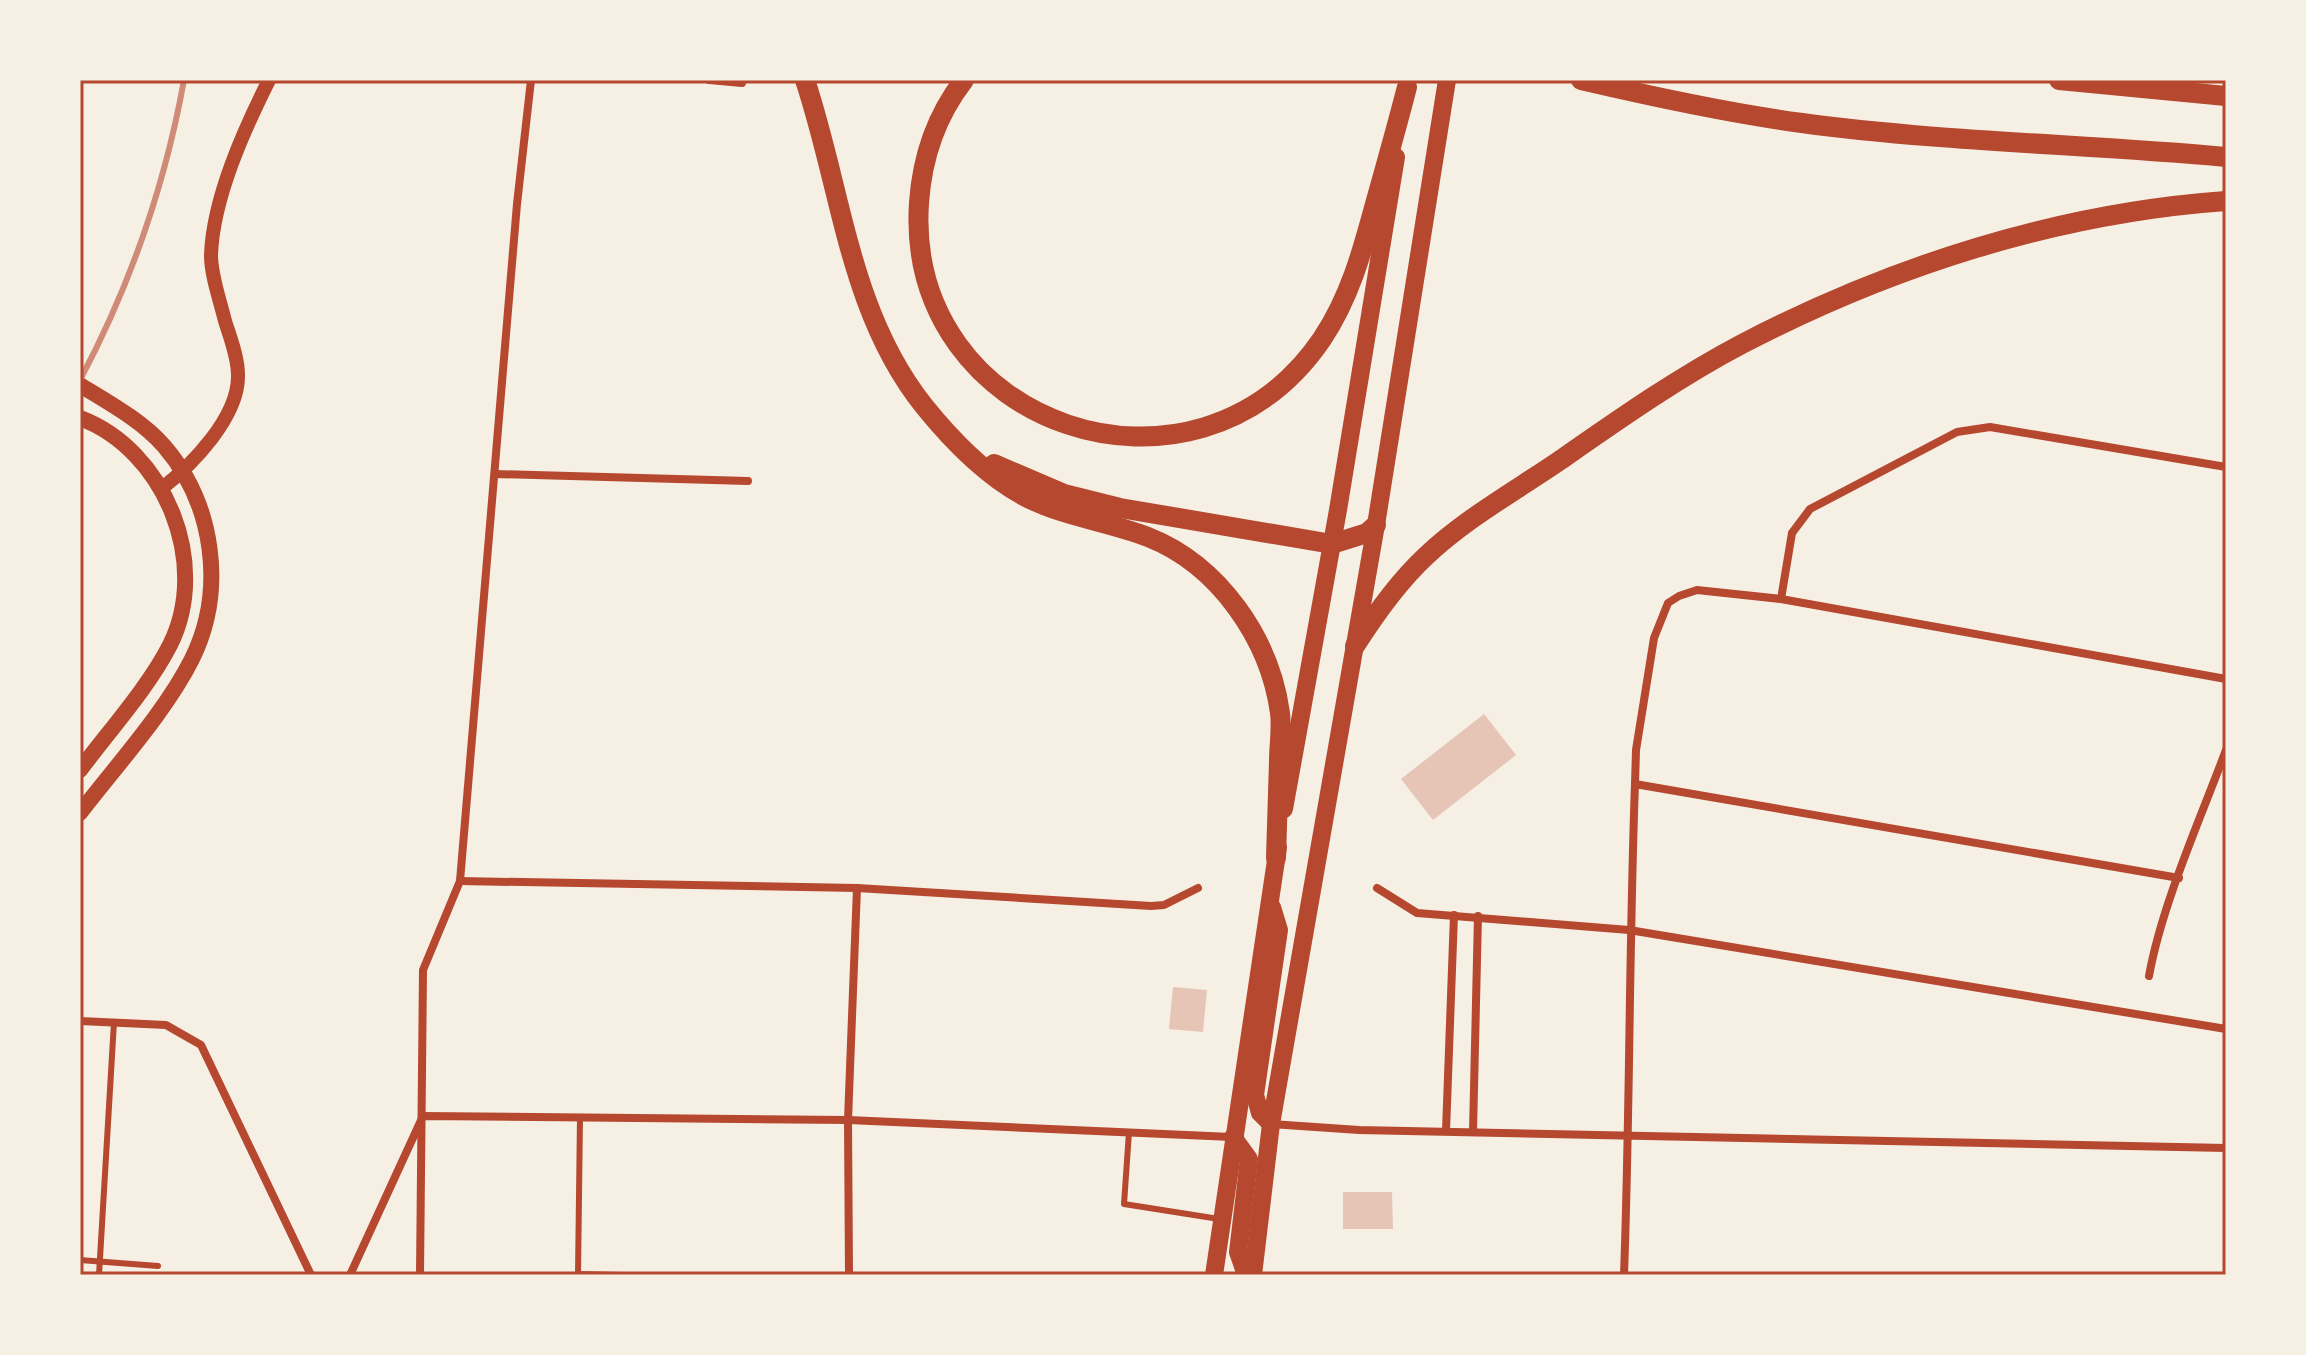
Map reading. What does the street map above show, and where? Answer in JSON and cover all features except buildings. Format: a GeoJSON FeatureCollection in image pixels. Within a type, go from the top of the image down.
{"type":"FeatureCollection","features":[{"type":"Feature","properties":{"kind":"highway"},"geometry":{"type":"LineString","coordinates":[[805,80],[855,271],[873,321],[893,361],[924,406],[959,445],[1000,482],[1030,499],[1074,516],[1149,538],[1174,550],[1217,584],[1262,648],[1280,715],[1276,858]]}},
{"type":"Feature","properties":{"kind":"highway"},"geometry":{"type":"LineString","coordinates":[[964,80],[940,118],[921,178],[921,245],[927,277],[939,310],[954,337],[979,368],[1005,392],[1066,426],[1099,435],[1133,438],[1183,432],[1223,421],[1279,387],[1321,340],[1350,290],[1408,84]]}},
{"type":"Feature","properties":{"kind":"highway"},"geometry":{"type":"LineString","coordinates":[[1253,1275],[1271,1124],[1376,525],[1447,80]]}},
{"type":"Feature","properties":{"kind":"highway"},"geometry":{"type":"LineString","coordinates":[[1581,80],[1671,101],[1801,123],[1964,139],[2226,157]]}},
{"type":"Feature","properties":{"kind":"highway"},"geometry":{"type":"LineString","coordinates":[[2059,80],[2226,96]]}},
{"type":"Feature","properties":{"kind":"highway"},"geometry":{"type":"LineString","coordinates":[[1214,1275],[1276,858],[1332,544],[1408,84]]}},
{"type":"Feature","properties":{"kind":"highway"},"geometry":{"type":"LineString","coordinates":[[1355,646],[1383,603],[1410,572],[1445,540],[1593,438],[1739,345],[1866,286],[1976,248],[2056,226],[2134,212],[2226,201]]}},
{"type":"Feature","properties":{"kind":"highway"},"geometry":{"type":"LineString","coordinates":[[959,445],[1007,471],[1064,494],[1120,508],[1332,544],[1367,533],[1376,525]]}},
{"type":"Feature","properties":{"kind":"highway"},"geometry":{"type":"LineString","coordinates":[[1270,901],[1279,930],[1255,1095],[1260,1113],[1271,1124]]}},
{"type":"Feature","properties":{"kind":"highway"},"geometry":{"type":"LineString","coordinates":[[1233,1137],[1249,1159],[1238,1252],[1246,1275]]}},
{"type":"Feature","properties":{"kind":"main road"},"geometry":{"type":"LineString","coordinates":[[80,385],[132,418],[162,444],[184,471],[202,513],[212,573],[207,619],[192,659],[166,701],[80,813]]}},
{"type":"Feature","properties":{"kind":"main road"},"geometry":{"type":"LineString","coordinates":[[80,418],[109,433],[151,472],[176,525],[184,561],[184,590],[179,621],[170,644],[80,770]]}},
{"type":"Feature","properties":{"kind":"street"},"geometry":{"type":"LineString","coordinates":[[161,489],[184,471],[231,408],[238,375],[211,256],[217,218],[232,164],[269,80]]}},
{"type":"Feature","properties":{"kind":"street"},"geometry":{"type":"LineString","coordinates":[[420,1275],[423,970],[460,881],[517,204],[531,80]]}},
{"type":"Feature","properties":{"kind":"street"},"geometry":{"type":"LineString","coordinates":[[709,80],[742,83]]}},
{"type":"Feature","properties":{"kind":"street"},"geometry":{"type":"LineString","coordinates":[[1781,599],[1792,533],[1810,509],[1957,432],[1990,427],[2226,467]]}},
{"type":"Feature","properties":{"kind":"street"},"geometry":{"type":"LineString","coordinates":[[495,474],[748,481]]}},
{"type":"Feature","properties":{"kind":"street"},"geometry":{"type":"LineString","coordinates":[[1624,1275],[1629,1134],[1629,930],[1636,750],[1654,638],[1668,603],[1697,590],[1781,599],[2226,679]]}},
{"type":"Feature","properties":{"kind":"street"},"geometry":{"type":"LineString","coordinates":[[2149,976],[2179,878],[2226,750]]}},
{"type":"Feature","properties":{"kind":"street"},"geometry":{"type":"LineString","coordinates":[[1635,784],[2179,878]]}},
{"type":"Feature","properties":{"kind":"street"},"geometry":{"type":"LineString","coordinates":[[460,881],[857,888],[1151,906],[1164,905],[1198,888]]}},
{"type":"Feature","properties":{"kind":"street"},"geometry":{"type":"LineString","coordinates":[[849,1275],[848,1120],[857,888]]}},
{"type":"Feature","properties":{"kind":"street"},"geometry":{"type":"LineString","coordinates":[[1377,888],[1417,913],[1629,930],[2226,1029]]}},
{"type":"Feature","properties":{"kind":"street"},"geometry":{"type":"LineString","coordinates":[[1446,1131],[1454,915]]}},
{"type":"Feature","properties":{"kind":"street"},"geometry":{"type":"LineString","coordinates":[[1473,1132],[1478,916]]}},
{"type":"Feature","properties":{"kind":"street"},"geometry":{"type":"LineString","coordinates":[[80,1021],[166,1025],[201,1045],[311,1275]]}},
{"type":"Feature","properties":{"kind":"street"},"geometry":{"type":"LineString","coordinates":[[423,1116],[848,1120],[1233,1137]]}},
{"type":"Feature","properties":{"kind":"street"},"geometry":{"type":"LineString","coordinates":[[350,1275],[423,1116]]}},
{"type":"Feature","properties":{"kind":"street"},"geometry":{"type":"LineString","coordinates":[[1271,1124],[1359,1130],[2226,1148]]}},
{"type":"Feature","properties":{"kind":"lane"},"geometry":{"type":"LineString","coordinates":[[99,1275],[114,1022]]}},
{"type":"Feature","properties":{"kind":"lane"},"geometry":{"type":"LineString","coordinates":[[580,1117],[578,1274],[623,1275]]}},
{"type":"Feature","properties":{"kind":"lane"},"geometry":{"type":"LineString","coordinates":[[1129,1132],[1124,1204],[1222,1220]]}},
{"type":"Feature","properties":{"kind":"lane"},"geometry":{"type":"LineString","coordinates":[[80,1260],[158,1266]]}},
{"type":"Feature","properties":{"kind":"railway"},"geometry":{"type":"LineString","coordinates":[[80,380],[115,308],[144,234],[167,158],[184,80]]}}]}
